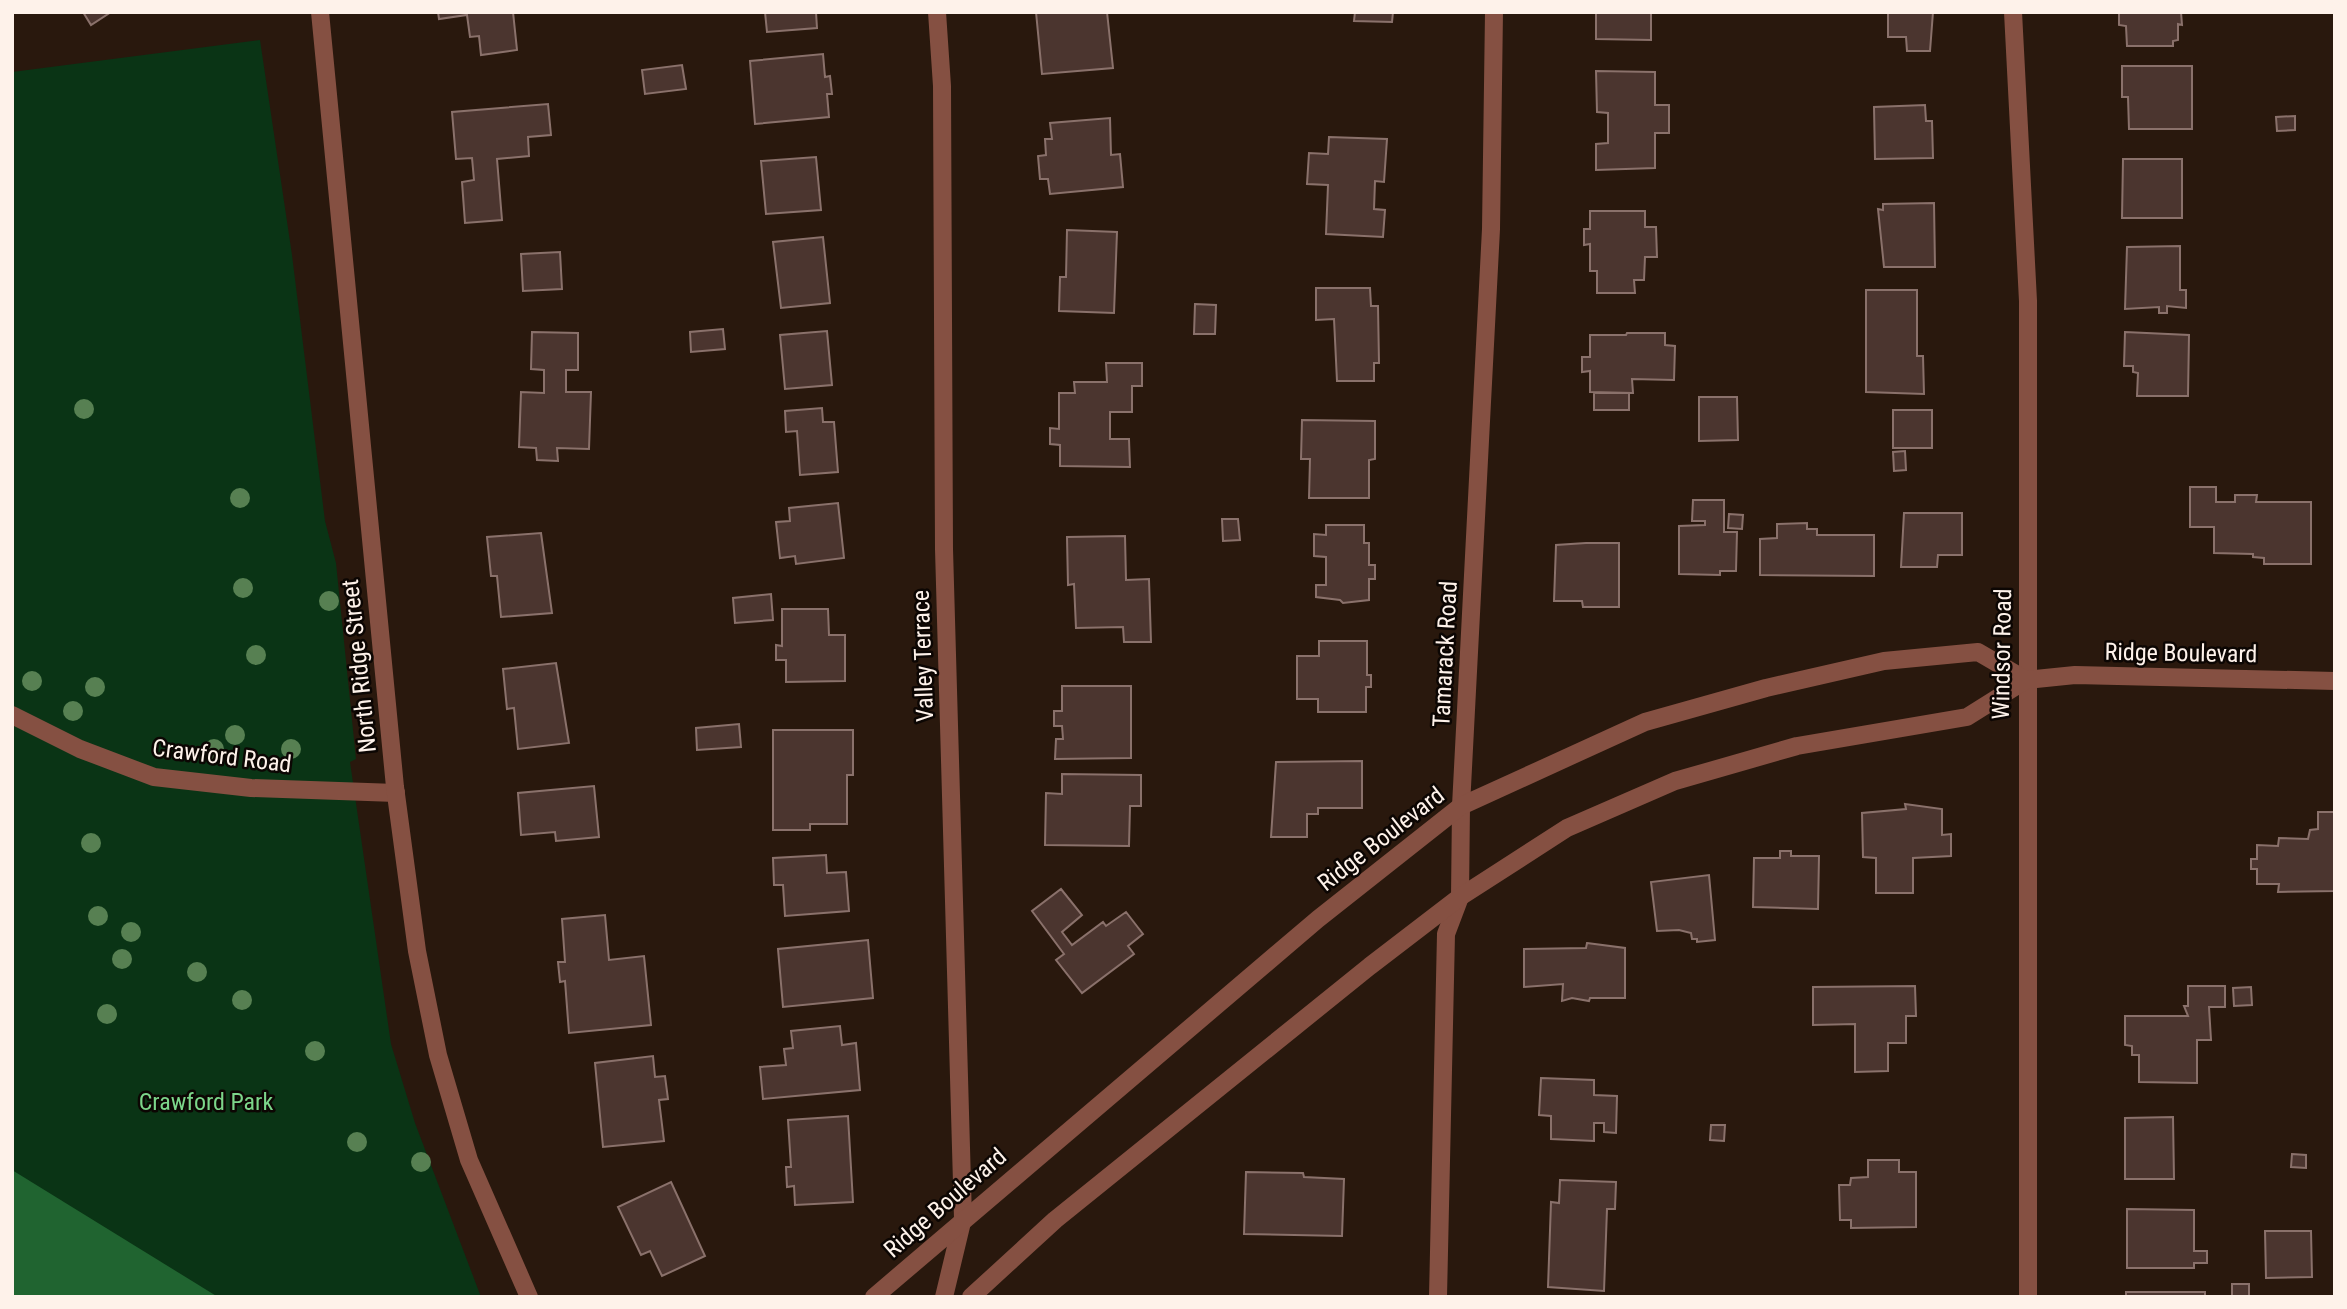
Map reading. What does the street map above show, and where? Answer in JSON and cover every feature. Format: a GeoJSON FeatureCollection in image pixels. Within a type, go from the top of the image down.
{"type":"FeatureCollection","features":[{"type":"Feature","properties":{"kind":"street","name":"North Ridge Street"},"geometry":{"type":"LineString","coordinates":[[320,12],[396,793],[416,951],[438,1055],[469,1160],[529,1297]]}},
{"type":"Feature","properties":{"kind":"street","name":"Valley Terrace"},"geometry":{"type":"LineString","coordinates":[[937,12],[942,86],[944,549],[958,944],[963,1218],[944,1297]]}},
{"type":"Feature","properties":{"kind":"street","name":"Tamarack Road"},"geometry":{"type":"LineString","coordinates":[[1438,1297],[1446,934],[1460,897],[1461,806],[1491,229],[1494,12]]}},
{"type":"Feature","properties":{"kind":"street","name":"Windsor Road"},"geometry":{"type":"LineString","coordinates":[[2013,12],[2028,302],[2028,1297]]}},
{"type":"Feature","properties":{"kind":"street","name":"Ridge Boulevard"},"geometry":{"type":"LineString","coordinates":[[874,1297],[963,1218],[1318,919],[1461,806],[1645,722],[1766,688],[1884,661],[1978,652],[2026,680]]}},
{"type":"Feature","properties":{"kind":"street","name":"Ridge Boulevard"},"geometry":{"type":"LineString","coordinates":[[971,1297],[1055,1220],[1360,974],[1460,897],[1567,828],[1675,781],[1797,746],[1967,717],[2026,680],[2075,675],[2335,681]]}},
{"type":"Feature","properties":{"kind":"street","name":"Crawford Road"},"geometry":{"type":"LineString","coordinates":[[12,715],[80,749],[154,777],[251,788],[396,793]]}},
{"type":"Feature","properties":{"kind":"green space","name":"Crawford Park"},"geometry":{"type":"Polygon","coordinates":[[[260,40],[292,255],[325,521],[336,563],[356,759],[350,762],[391,1044],[415,1123],[481,1297],[12,1297],[12,72],[260,40]]]}},
{"type":"Feature","properties":{"kind":"green space"},"geometry":{"type":"Polygon","coordinates":[[[12,1170],[218,1297],[12,1297],[12,1170]]]}},
{"type":"Feature","properties":{"kind":"building"},"geometry":{"type":"Polygon","coordinates":[[[83,12],[111,12],[91,25],[83,12]]]}},
{"type":"Feature","properties":{"kind":"building"},"geometry":{"type":"Polygon","coordinates":[[[438,12],[513,12],[517,50],[481,55],[479,36],[470,37],[467,15],[439,19],[438,12]]]}},
{"type":"Feature","properties":{"kind":"building"},"geometry":{"type":"Polygon","coordinates":[[[765,12],[816,12],[817,28],[767,32],[765,12]]]}},
{"type":"Feature","properties":{"kind":"building"},"geometry":{"type":"Polygon","coordinates":[[[1036,12],[1107,12],[1113,68],[1042,74],[1036,12]]]}},
{"type":"Feature","properties":{"kind":"building"},"geometry":{"type":"Polygon","coordinates":[[[1355,12],[1393,12],[1392,22],[1354,21],[1355,12]]]}},
{"type":"Feature","properties":{"kind":"building"},"geometry":{"type":"Polygon","coordinates":[[[1596,12],[1651,12],[1651,40],[1596,39],[1596,12]]]}},
{"type":"Feature","properties":{"kind":"building"},"geometry":{"type":"Polygon","coordinates":[[[1888,12],[1933,12],[1930,51],[1907,51],[1906,37],[1888,37],[1888,12]]]}},
{"type":"Feature","properties":{"kind":"building"},"geometry":{"type":"Polygon","coordinates":[[[2119,12],[2181,12],[2182,25],[2178,24],[2178,40],[2173,41],[2173,46],[2127,46],[2126,26],[2119,25],[2119,12]]]}},
{"type":"Feature","properties":{"kind":"building"},"geometry":{"type":"Polygon","coordinates":[[[823,54],[825,77],[830,76],[832,94],[827,94],[829,117],[755,124],[750,61],[823,54]]]}},
{"type":"Feature","properties":{"kind":"building"},"geometry":{"type":"Polygon","coordinates":[[[682,65],[686,89],[645,94],[642,70],[682,65]]]}},
{"type":"Feature","properties":{"kind":"building"},"geometry":{"type":"Polygon","coordinates":[[[2122,66],[2192,66],[2192,129],[2129,129],[2128,97],[2122,97],[2122,66]]]}},
{"type":"Feature","properties":{"kind":"building"},"geometry":{"type":"Polygon","coordinates":[[[1596,71],[1655,72],[1655,105],[1669,105],[1669,133],[1655,133],[1655,168],[1596,170],[1596,144],[1608,143],[1608,113],[1597,112],[1596,71]]]}},
{"type":"Feature","properties":{"kind":"building"},"geometry":{"type":"Polygon","coordinates":[[[548,104],[551,135],[528,137],[529,156],[497,159],[502,220],[465,223],[462,182],[474,180],[472,158],[456,159],[452,112],[548,104]]]}},
{"type":"Feature","properties":{"kind":"building"},"geometry":{"type":"Polygon","coordinates":[[[1925,105],[1926,121],[1932,121],[1933,158],[1875,159],[1874,107],[1925,105]]]}},
{"type":"Feature","properties":{"kind":"building"},"geometry":{"type":"Polygon","coordinates":[[[2295,116],[2295,130],[2277,131],[2276,117],[2295,116]]]}},
{"type":"Feature","properties":{"kind":"building"},"geometry":{"type":"Polygon","coordinates":[[[1110,118],[1111,155],[1120,154],[1123,187],[1050,194],[1048,179],[1040,179],[1038,156],[1046,155],[1045,139],[1052,139],[1050,123],[1110,118]]]}},
{"type":"Feature","properties":{"kind":"building"},"geometry":{"type":"Polygon","coordinates":[[[1329,137],[1387,139],[1384,182],[1375,181],[1374,209],[1385,210],[1383,237],[1326,234],[1328,185],[1307,184],[1309,153],[1328,154],[1329,137]]]}},
{"type":"Feature","properties":{"kind":"building"},"geometry":{"type":"Polygon","coordinates":[[[816,157],[821,210],[766,214],[761,161],[816,157]]]}},
{"type":"Feature","properties":{"kind":"building"},"geometry":{"type":"Polygon","coordinates":[[[2123,159],[2182,159],[2182,218],[2122,218],[2123,159]]]}},
{"type":"Feature","properties":{"kind":"building"},"geometry":{"type":"Polygon","coordinates":[[[1934,203],[1935,267],[1884,267],[1878,209],[1883,210],[1883,204],[1934,203]]]}},
{"type":"Feature","properties":{"kind":"building"},"geometry":{"type":"Polygon","coordinates":[[[1590,211],[1645,211],[1645,227],[1656,227],[1657,257],[1645,257],[1644,280],[1634,280],[1635,293],[1597,293],[1597,271],[1590,271],[1590,244],[1584,245],[1584,229],[1590,229],[1590,211]]]}},
{"type":"Feature","properties":{"kind":"building"},"geometry":{"type":"Polygon","coordinates":[[[1067,230],[1117,232],[1114,313],[1059,311],[1060,277],[1066,277],[1067,230]]]}},
{"type":"Feature","properties":{"kind":"building"},"geometry":{"type":"Polygon","coordinates":[[[823,237],[830,303],[781,308],[773,242],[823,237]]]}},
{"type":"Feature","properties":{"kind":"building"},"geometry":{"type":"Polygon","coordinates":[[[2180,246],[2180,290],[2186,290],[2186,308],[2167,306],[2167,313],[2159,313],[2159,307],[2125,309],[2127,247],[2180,246]]]}},
{"type":"Feature","properties":{"kind":"building"},"geometry":{"type":"Polygon","coordinates":[[[560,252],[562,289],[523,291],[521,254],[560,252]]]}},
{"type":"Feature","properties":{"kind":"building"},"geometry":{"type":"Polygon","coordinates":[[[1316,288],[1370,288],[1371,306],[1378,306],[1379,363],[1374,363],[1374,381],[1337,381],[1334,319],[1316,320],[1316,288]]]}},
{"type":"Feature","properties":{"kind":"building"},"geometry":{"type":"Polygon","coordinates":[[[1866,290],[1917,290],[1917,356],[1923,356],[1924,394],[1866,392],[1866,290]]]}},
{"type":"Feature","properties":{"kind":"building"},"geometry":{"type":"Polygon","coordinates":[[[1195,304],[1216,305],[1215,334],[1194,334],[1195,304]]]}},
{"type":"Feature","properties":{"kind":"building"},"geometry":{"type":"Polygon","coordinates":[[[723,329],[725,349],[691,352],[690,332],[723,329]]]}},
{"type":"Feature","properties":{"kind":"building"},"geometry":{"type":"Polygon","coordinates":[[[827,331],[832,385],[785,389],[780,335],[827,331]]]}},
{"type":"Feature","properties":{"kind":"building"},"geometry":{"type":"Polygon","coordinates":[[[532,332],[578,333],[578,370],[566,370],[566,392],[591,392],[589,449],[557,448],[558,461],[537,460],[536,448],[519,447],[521,392],[544,393],[544,370],[531,369],[532,332]]]}},
{"type":"Feature","properties":{"kind":"building"},"geometry":{"type":"Polygon","coordinates":[[[2125,332],[2189,335],[2188,396],[2137,396],[2138,373],[2133,372],[2133,366],[2124,366],[2125,332]]]}},
{"type":"Feature","properties":{"kind":"building"},"geometry":{"type":"Polygon","coordinates":[[[1665,333],[1665,345],[1675,346],[1674,380],[1632,379],[1633,393],[1590,392],[1590,371],[1582,372],[1582,357],[1590,357],[1590,335],[1665,333]]]}},
{"type":"Feature","properties":{"kind":"building"},"geometry":{"type":"Polygon","coordinates":[[[1106,363],[1142,363],[1142,386],[1132,386],[1132,412],[1110,412],[1110,439],[1129,439],[1130,467],[1060,466],[1060,445],[1050,444],[1050,428],[1059,429],[1059,393],[1075,393],[1074,382],[1107,382],[1106,363]]]}},
{"type":"Feature","properties":{"kind":"building"},"geometry":{"type":"Polygon","coordinates":[[[1594,393],[1629,393],[1629,410],[1594,410],[1594,393]]]}},
{"type":"Feature","properties":{"kind":"building"},"geometry":{"type":"Polygon","coordinates":[[[1699,397],[1737,397],[1738,440],[1699,441],[1699,397]]]}},
{"type":"Feature","properties":{"kind":"building"},"geometry":{"type":"Polygon","coordinates":[[[822,408],[823,422],[834,422],[838,472],[800,475],[797,431],[786,432],[785,411],[822,408]]]}},
{"type":"Feature","properties":{"kind":"building"},"geometry":{"type":"Polygon","coordinates":[[[1893,410],[1932,410],[1932,448],[1893,448],[1893,410]]]}},
{"type":"Feature","properties":{"kind":"building"},"geometry":{"type":"Polygon","coordinates":[[[1302,420],[1375,421],[1375,459],[1369,460],[1369,498],[1309,498],[1310,459],[1301,459],[1302,420]]]}},
{"type":"Feature","properties":{"kind":"building"},"geometry":{"type":"Polygon","coordinates":[[[1905,451],[1906,470],[1894,471],[1893,452],[1905,451]]]}},
{"type":"Feature","properties":{"kind":"building"},"geometry":{"type":"Polygon","coordinates":[[[2190,487],[2216,487],[2216,502],[2235,502],[2235,495],[2257,495],[2256,502],[2311,502],[2311,564],[2264,564],[2264,558],[2253,557],[2253,554],[2214,553],[2214,527],[2190,527],[2190,487]]]}},
{"type":"Feature","properties":{"kind":"building"},"geometry":{"type":"Polygon","coordinates":[[[1693,500],[1724,500],[1724,532],[1737,532],[1736,571],[1720,571],[1720,575],[1679,574],[1679,526],[1705,525],[1705,521],[1692,521],[1693,500]]]}},
{"type":"Feature","properties":{"kind":"building"},"geometry":{"type":"Polygon","coordinates":[[[838,503],[844,558],[796,564],[795,556],[780,558],[776,522],[790,521],[789,508],[838,503]]]}},
{"type":"Feature","properties":{"kind":"building"},"geometry":{"type":"Polygon","coordinates":[[[1904,513],[1962,513],[1962,555],[1938,555],[1937,567],[1901,567],[1904,513]]]}},
{"type":"Feature","properties":{"kind":"building"},"geometry":{"type":"Polygon","coordinates":[[[1729,514],[1743,515],[1742,529],[1728,528],[1729,514]]]}},
{"type":"Feature","properties":{"kind":"building"},"geometry":{"type":"Polygon","coordinates":[[[1222,519],[1238,519],[1240,540],[1223,541],[1222,519]]]}},
{"type":"Feature","properties":{"kind":"building"},"geometry":{"type":"Polygon","coordinates":[[[1807,523],[1807,529],[1817,529],[1817,535],[1874,535],[1874,576],[1760,575],[1760,539],[1777,538],[1777,524],[1807,523]]]}},
{"type":"Feature","properties":{"kind":"building"},"geometry":{"type":"Polygon","coordinates":[[[1326,525],[1364,525],[1364,543],[1369,543],[1369,565],[1375,565],[1375,579],[1369,579],[1369,600],[1343,603],[1340,600],[1316,597],[1316,585],[1326,585],[1326,557],[1314,556],[1314,534],[1326,535],[1326,525]]]}},
{"type":"Feature","properties":{"kind":"building"},"geometry":{"type":"Polygon","coordinates":[[[541,533],[552,613],[501,617],[497,576],[491,576],[487,537],[541,533]]]}},
{"type":"Feature","properties":{"kind":"building"},"geometry":{"type":"Polygon","coordinates":[[[1125,536],[1126,580],[1149,579],[1151,642],[1124,642],[1123,627],[1076,628],[1074,584],[1068,585],[1067,537],[1125,536]]]}},
{"type":"Feature","properties":{"kind":"building"},"geometry":{"type":"Polygon","coordinates":[[[1619,543],[1619,607],[1583,607],[1582,601],[1554,601],[1556,545],[1619,543]]]}},
{"type":"Feature","properties":{"kind":"building"},"geometry":{"type":"Polygon","coordinates":[[[771,594],[773,620],[735,623],[733,598],[771,594]]]}},
{"type":"Feature","properties":{"kind":"building"},"geometry":{"type":"Polygon","coordinates":[[[782,609],[828,609],[829,635],[845,635],[845,681],[786,682],[786,660],[776,660],[776,645],[782,646],[782,609]]]}},
{"type":"Feature","properties":{"kind":"building"},"geometry":{"type":"Polygon","coordinates":[[[1319,641],[1367,641],[1367,675],[1371,675],[1371,687],[1366,687],[1366,712],[1318,712],[1318,699],[1297,699],[1297,656],[1319,656],[1319,641]]]}},
{"type":"Feature","properties":{"kind":"building"},"geometry":{"type":"Polygon","coordinates":[[[556,663],[569,743],[518,749],[514,708],[507,709],[503,669],[556,663]]]}},
{"type":"Feature","properties":{"kind":"building"},"geometry":{"type":"Polygon","coordinates":[[[1062,686],[1131,686],[1131,758],[1055,759],[1056,739],[1063,739],[1062,726],[1054,726],[1054,711],[1062,711],[1062,686]]]}},
{"type":"Feature","properties":{"kind":"building"},"geometry":{"type":"Polygon","coordinates":[[[739,724],[741,747],[697,750],[696,728],[739,724]]]}},
{"type":"Feature","properties":{"kind":"building"},"geometry":{"type":"Polygon","coordinates":[[[773,730],[853,730],[853,775],[847,775],[847,824],[810,824],[810,830],[773,830],[773,730]]]}},
{"type":"Feature","properties":{"kind":"building"},"geometry":{"type":"Polygon","coordinates":[[[1362,761],[1362,808],[1318,808],[1318,814],[1307,814],[1307,837],[1271,837],[1276,762],[1362,761]]]}},
{"type":"Feature","properties":{"kind":"building"},"geometry":{"type":"Polygon","coordinates":[[[1062,774],[1141,775],[1141,806],[1130,806],[1129,846],[1045,845],[1046,793],[1062,794],[1062,774]]]}},
{"type":"Feature","properties":{"kind":"building"},"geometry":{"type":"Polygon","coordinates":[[[594,786],[599,837],[556,841],[555,832],[521,835],[518,793],[594,786]]]}},
{"type":"Feature","properties":{"kind":"building"},"geometry":{"type":"Polygon","coordinates":[[[1905,804],[1942,809],[1942,835],[1951,834],[1951,856],[1913,858],[1913,893],[1876,893],[1876,858],[1863,857],[1862,813],[1906,809],[1905,804]]]}},
{"type":"Feature","properties":{"kind":"building"},"geometry":{"type":"Polygon","coordinates":[[[2318,812],[2335,812],[2335,891],[2278,892],[2279,884],[2257,884],[2257,869],[2251,869],[2251,859],[2257,859],[2257,845],[2278,846],[2279,838],[2308,839],[2310,830],[2318,829],[2318,812]]]}},
{"type":"Feature","properties":{"kind":"building"},"geometry":{"type":"Polygon","coordinates":[[[1780,851],[1791,851],[1791,856],[1819,856],[1818,909],[1753,907],[1754,858],[1780,858],[1780,851]]]}},
{"type":"Feature","properties":{"kind":"building"},"geometry":{"type":"Polygon","coordinates":[[[826,855],[827,873],[846,872],[849,911],[785,916],[783,885],[774,885],[773,858],[826,855]]]}},
{"type":"Feature","properties":{"kind":"building"},"geometry":{"type":"Polygon","coordinates":[[[1709,875],[1715,940],[1697,942],[1697,939],[1692,939],[1691,933],[1679,930],[1657,931],[1651,882],[1709,875]]]}},
{"type":"Feature","properties":{"kind":"building"},"geometry":{"type":"Polygon","coordinates":[[[1061,889],[1082,915],[1062,932],[1072,945],[1103,922],[1106,926],[1126,912],[1143,934],[1128,946],[1134,954],[1082,993],[1056,960],[1064,954],[1032,911],[1061,889]]]}},
{"type":"Feature","properties":{"kind":"building"},"geometry":{"type":"Polygon","coordinates":[[[605,915],[609,960],[644,956],[651,1025],[569,1033],[565,981],[560,982],[558,962],[565,962],[562,919],[605,915]]]}},
{"type":"Feature","properties":{"kind":"building"},"geometry":{"type":"Polygon","coordinates":[[[868,940],[873,998],[783,1007],[778,949],[868,940]]]}},
{"type":"Feature","properties":{"kind":"building"},"geometry":{"type":"Polygon","coordinates":[[[1587,943],[1625,948],[1625,998],[1590,998],[1589,1001],[1572,998],[1562,1001],[1563,984],[1524,987],[1524,949],[1586,948],[1587,943]]]}},
{"type":"Feature","properties":{"kind":"building"},"geometry":{"type":"Polygon","coordinates":[[[1915,986],[1916,1016],[1906,1016],[1906,1043],[1888,1043],[1888,1071],[1855,1072],[1855,1024],[1813,1025],[1813,987],[1915,986]]]}},
{"type":"Feature","properties":{"kind":"building"},"geometry":{"type":"Polygon","coordinates":[[[2188,986],[2225,986],[2225,1007],[2209,1007],[2211,1040],[2197,1040],[2197,1083],[2139,1082],[2139,1055],[2132,1055],[2132,1046],[2125,1045],[2125,1016],[2188,1016],[2184,1006],[2188,1006],[2188,986]]]}},
{"type":"Feature","properties":{"kind":"building"},"geometry":{"type":"Polygon","coordinates":[[[2251,987],[2252,1005],[2234,1006],[2233,988],[2251,987]]]}},
{"type":"Feature","properties":{"kind":"building"},"geometry":{"type":"Polygon","coordinates":[[[840,1026],[842,1045],[856,1043],[860,1090],[763,1099],[760,1067],[786,1065],[784,1049],[793,1048],[791,1031],[840,1026]]]}},
{"type":"Feature","properties":{"kind":"building"},"geometry":{"type":"Polygon","coordinates":[[[653,1056],[655,1077],[665,1076],[668,1099],[659,1100],[664,1141],[603,1147],[595,1063],[653,1056]]]}},
{"type":"Feature","properties":{"kind":"building"},"geometry":{"type":"Polygon","coordinates":[[[1541,1078],[1594,1080],[1594,1095],[1617,1096],[1616,1133],[1604,1132],[1604,1123],[1594,1123],[1594,1141],[1551,1139],[1551,1116],[1539,1115],[1541,1078]]]}},
{"type":"Feature","properties":{"kind":"building"},"geometry":{"type":"Polygon","coordinates":[[[848,1116],[853,1202],[795,1205],[794,1186],[787,1187],[786,1167],[791,1167],[788,1120],[848,1116]]]}},
{"type":"Feature","properties":{"kind":"building"},"geometry":{"type":"Polygon","coordinates":[[[2173,1117],[2174,1179],[2125,1179],[2125,1118],[2173,1117]]]}},
{"type":"Feature","properties":{"kind":"building"},"geometry":{"type":"Polygon","coordinates":[[[1711,1125],[1725,1125],[1724,1141],[1710,1140],[1711,1125]]]}},
{"type":"Feature","properties":{"kind":"building"},"geometry":{"type":"Polygon","coordinates":[[[2292,1154],[2306,1155],[2306,1168],[2291,1167],[2292,1154]]]}},
{"type":"Feature","properties":{"kind":"building"},"geometry":{"type":"Polygon","coordinates":[[[1868,1160],[1899,1160],[1899,1172],[1916,1172],[1916,1227],[1851,1228],[1851,1220],[1840,1220],[1839,1185],[1850,1185],[1851,1178],[1868,1177],[1868,1160]]]}},
{"type":"Feature","properties":{"kind":"building"},"geometry":{"type":"Polygon","coordinates":[[[1246,1172],[1303,1173],[1304,1177],[1344,1179],[1342,1236],[1244,1234],[1246,1172]]]}},
{"type":"Feature","properties":{"kind":"building"},"geometry":{"type":"Polygon","coordinates":[[[1560,1180],[1616,1182],[1615,1209],[1607,1209],[1604,1291],[1548,1287],[1551,1202],[1559,1203],[1560,1180]]]}},
{"type":"Feature","properties":{"kind":"building"},"geometry":{"type":"Polygon","coordinates":[[[671,1182],[705,1256],[662,1276],[650,1251],[641,1255],[618,1207],[671,1182]]]}},
{"type":"Feature","properties":{"kind":"building"},"geometry":{"type":"Polygon","coordinates":[[[2127,1209],[2194,1210],[2194,1251],[2207,1251],[2207,1263],[2194,1263],[2194,1268],[2127,1268],[2127,1209]]]}},
{"type":"Feature","properties":{"kind":"building"},"geometry":{"type":"Polygon","coordinates":[[[2265,1231],[2311,1231],[2312,1277],[2266,1278],[2265,1231]]]}},
{"type":"Feature","properties":{"kind":"building"},"geometry":{"type":"Polygon","coordinates":[[[2232,1284],[2249,1284],[2249,1297],[2232,1297],[2232,1284]]]}},
{"type":"Feature","properties":{"kind":"building"},"geometry":{"type":"Polygon","coordinates":[[[2126,1292],[2205,1292],[2205,1297],[2126,1297],[2126,1292]]]}}]}
